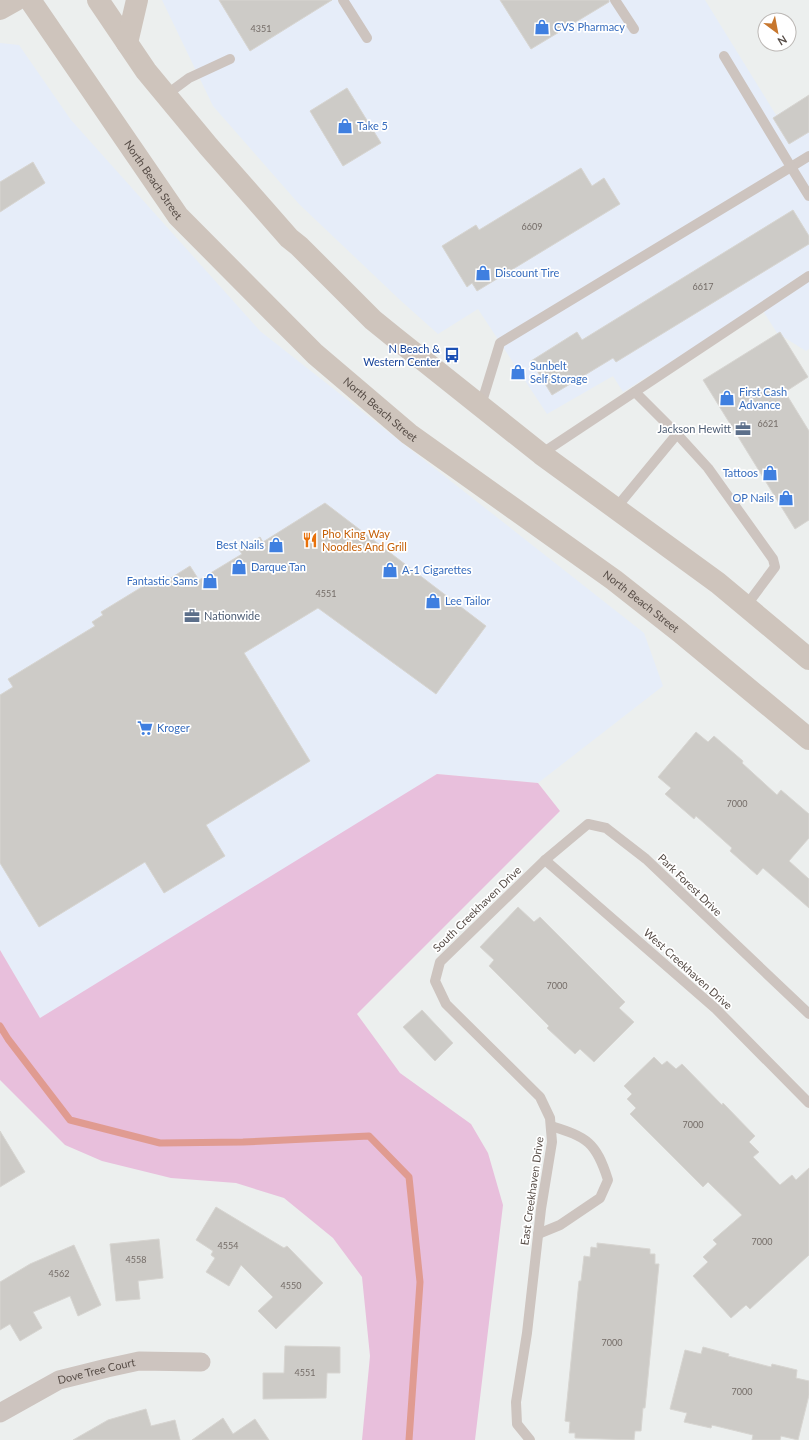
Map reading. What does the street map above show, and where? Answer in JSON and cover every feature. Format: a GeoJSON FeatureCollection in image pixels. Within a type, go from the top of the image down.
{"type":"FeatureCollection","features":[{"type":"Feature","properties":{"kind":"main road"},"geometry":{"type":"LineString","coordinates":[[0,9],[16,0]]}},
{"type":"Feature","properties":{"kind":"main road","name":"North Beach Street"},"geometry":{"type":"LineString","coordinates":[[30,0],[178,216],[315,354],[408,434],[614,580],[680,632],[809,739]]}},
{"type":"Feature","properties":{"kind":"main road"},"geometry":{"type":"LineString","coordinates":[[98,0],[146,71],[166,96],[289,238],[299,246],[373,320],[541,454],[718,583],[809,659]]}},
{"type":"Feature","properties":{"kind":"main road"},"geometry":{"type":"LineString","coordinates":[[127,43],[137,0]]}},
{"type":"Feature","properties":{"kind":"street","name":"Dove Tree Court"},"geometry":{"type":"LineString","coordinates":[[0,1413],[59,1380],[139,1361],[201,1362]]}},
{"type":"Feature","properties":{"kind":"lane"},"geometry":{"type":"LineString","coordinates":[[343,0],[367,38]]}},
{"type":"Feature","properties":{"kind":"lane"},"geometry":{"type":"LineString","coordinates":[[615,0],[634,29]]}},
{"type":"Feature","properties":{"kind":"lane"},"geometry":{"type":"LineString","coordinates":[[724,56],[809,196]]}},
{"type":"Feature","properties":{"kind":"lane"},"geometry":{"type":"LineString","coordinates":[[166,96],[189,78],[230,59]]}},
{"type":"Feature","properties":{"kind":"lane"},"geometry":{"type":"LineString","coordinates":[[481,405],[500,343],[809,156]]}},
{"type":"Feature","properties":{"kind":"lane"},"geometry":{"type":"LineString","coordinates":[[541,454],[809,276]]}},
{"type":"Feature","properties":{"kind":"lane"},"geometry":{"type":"LineString","coordinates":[[635,392],[708,468],[773,558],[775,566],[746,606]]}},
{"type":"Feature","properties":{"kind":"lane"},"geometry":{"type":"LineString","coordinates":[[616,508],[677,434]]}},
{"type":"Feature","properties":{"kind":"lane","name":"Park Forest Drive"},"geometry":{"type":"LineString","coordinates":[[545,860],[588,824],[606,828],[646,858],[809,1014]]}},
{"type":"Feature","properties":{"kind":"lane","name":"South Creekhaven Drive"},"geometry":{"type":"LineString","coordinates":[[435,981],[440,962],[545,860]]}},
{"type":"Feature","properties":{"kind":"lane","name":"West Creekhaven Drive"},"geometry":{"type":"LineString","coordinates":[[545,860],[716,1009],[809,1103]]}},
{"type":"Feature","properties":{"kind":"lane","name":"East Creekhaven Drive"},"geometry":{"type":"LineString","coordinates":[[435,981],[446,1004],[540,1097],[550,1118],[552,1142],[538,1234],[527,1333],[516,1402],[517,1424],[530,1440]]}},
{"type":"Feature","properties":{"kind":"lane"},"geometry":{"type":"LineString","coordinates":[[538,1234],[560,1225],[600,1198],[608,1180],[602,1161],[590,1144],[579,1135],[551,1126]]}},
{"type":"Feature","properties":{"kind":"shaded area"},"geometry":{"type":"Polygon","coordinates":[[[162,0],[705,0],[776,115],[809,96],[809,349],[806,351],[777,333],[760,306],[623,392],[613,376],[547,414],[478,309],[438,334],[299,204],[213,106],[162,0]]]}},
{"type":"Feature","properties":{"kind":"shaded area"},"geometry":{"type":"Polygon","coordinates":[[[0,43],[19,45],[71,120],[260,331],[644,633],[663,686],[538,783],[437,774],[157,950],[40,1018],[0,950],[0,43]]]}},
{"type":"Feature","properties":{"kind":"shaded area"},"geometry":{"type":"Polygon","coordinates":[[[437,774],[538,783],[560,811],[357,1014],[400,1073],[471,1124],[488,1153],[503,1205],[475,1440],[362,1440],[370,1356],[362,1277],[333,1238],[284,1198],[236,1183],[171,1178],[102,1161],[65,1145],[0,1080],[0,950],[40,1018],[437,774]]]}},
{"type":"Feature","properties":{"kind":"building"},"geometry":{"type":"Polygon","coordinates":[[[219,0],[332,0],[250,51],[219,0]]]}},
{"type":"Feature","properties":{"kind":"building","name":"CVS Pharmacy"},"geometry":{"type":"Polygon","coordinates":[[[500,0],[609,0],[609,2],[531,49],[500,0]]]}},
{"type":"Feature","properties":{"kind":"building"},"geometry":{"type":"Polygon","coordinates":[[[347,88],[381,143],[343,166],[310,111],[347,88]]]}},
{"type":"Feature","properties":{"kind":"building"},"geometry":{"type":"Polygon","coordinates":[[[809,95],[809,132],[789,144],[773,118],[809,95]]]}},
{"type":"Feature","properties":{"kind":"building"},"geometry":{"type":"Polygon","coordinates":[[[33,162],[45,183],[0,212],[0,182],[33,162]]]}},
{"type":"Feature","properties":{"kind":"building"},"geometry":{"type":"Polygon","coordinates":[[[581,168],[592,186],[604,178],[620,204],[477,291],[472,283],[467,287],[442,246],[476,225],[479,230],[581,168]]]}},
{"type":"Feature","properties":{"kind":"building"},"geometry":{"type":"Polygon","coordinates":[[[793,210],[809,236],[809,244],[616,362],[613,358],[552,395],[531,361],[577,332],[582,340],[793,210]]]}},
{"type":"Feature","properties":{"kind":"building"},"geometry":{"type":"Polygon","coordinates":[[[780,332],[808,377],[785,392],[809,431],[809,520],[795,529],[703,380],[780,332]]]}},
{"type":"Feature","properties":{"kind":"building","name":"Kroger"},"geometry":{"type":"Polygon","coordinates":[[[325,503],[486,626],[436,694],[318,608],[244,653],[310,761],[206,825],[225,856],[164,893],[145,862],[39,927],[0,863],[0,695],[13,687],[8,679],[95,626],[92,622],[103,615],[101,612],[150,582],[152,585],[161,579],[163,583],[190,566],[199,580],[242,554],[239,550],[260,537],[263,542],[325,503]]]}},
{"type":"Feature","properties":{"kind":"building"},"geometry":{"type":"Polygon","coordinates":[[[696,732],[708,742],[714,736],[743,761],[742,763],[777,795],[781,790],[809,814],[809,838],[789,861],[809,879],[809,908],[763,868],[757,875],[730,851],[732,848],[696,816],[694,819],[665,794],[671,788],[658,777],[696,732]]]}},
{"type":"Feature","properties":{"kind":"building"},"geometry":{"type":"Polygon","coordinates":[[[518,907],[534,922],[540,917],[625,1002],[619,1008],[634,1022],[594,1062],[580,1049],[575,1054],[547,1028],[549,1026],[489,966],[494,960],[480,947],[518,907]]]}},
{"type":"Feature","properties":{"kind":"building"},"geometry":{"type":"Polygon","coordinates":[[[422,1010],[453,1043],[435,1061],[403,1027],[422,1010]]]}},
{"type":"Feature","properties":{"kind":"building"},"geometry":{"type":"Polygon","coordinates":[[[654,1057],[662,1065],[667,1061],[676,1069],[682,1064],[722,1105],[723,1103],[755,1136],[749,1142],[759,1152],[753,1157],[780,1185],[792,1175],[796,1180],[809,1168],[809,1255],[750,1309],[746,1305],[731,1318],[693,1276],[708,1262],[703,1257],[717,1244],[713,1240],[742,1215],[708,1182],[703,1187],[630,1114],[636,1108],[627,1099],[632,1094],[624,1086],[654,1057]]]}},
{"type":"Feature","properties":{"kind":"building"},"geometry":{"type":"Polygon","coordinates":[[[0,1131],[25,1172],[0,1187],[0,1131]]]}},
{"type":"Feature","properties":{"kind":"building"},"geometry":{"type":"Polygon","coordinates":[[[216,1207],[284,1248],[287,1246],[323,1283],[276,1329],[258,1311],[273,1297],[241,1265],[229,1286],[206,1272],[215,1258],[211,1255],[213,1251],[196,1240],[216,1207]]]}},
{"type":"Feature","properties":{"kind":"building"},"geometry":{"type":"Polygon","coordinates":[[[159,1239],[163,1278],[138,1281],[140,1299],[116,1301],[110,1244],[159,1239]]]}},
{"type":"Feature","properties":{"kind":"building"},"geometry":{"type":"Polygon","coordinates":[[[597,1243],[650,1249],[650,1254],[655,1254],[655,1264],[659,1264],[645,1408],[643,1408],[641,1431],[635,1431],[634,1440],[575,1438],[575,1433],[569,1433],[570,1422],[565,1421],[579,1281],[581,1281],[584,1256],[590,1257],[591,1247],[597,1248],[597,1243]]]}},
{"type":"Feature","properties":{"kind":"building"},"geometry":{"type":"Polygon","coordinates":[[[74,1245],[101,1305],[78,1316],[70,1296],[33,1312],[42,1328],[20,1341],[10,1324],[0,1330],[0,1282],[30,1264],[74,1245]]]}},
{"type":"Feature","properties":{"kind":"building"},"geometry":{"type":"Polygon","coordinates":[[[285,1346],[340,1347],[340,1373],[327,1373],[326,1398],[263,1399],[263,1373],[284,1373],[285,1346]]]}},
{"type":"Feature","properties":{"kind":"building"},"geometry":{"type":"Polygon","coordinates":[[[703,1347],[729,1354],[728,1356],[771,1367],[772,1364],[797,1370],[796,1378],[809,1381],[809,1395],[798,1440],[781,1436],[780,1440],[752,1440],[753,1435],[712,1425],[711,1428],[684,1422],[687,1413],[670,1409],[685,1350],[701,1354],[703,1347]]]}},
{"type":"Feature","properties":{"kind":"building"},"geometry":{"type":"Polygon","coordinates":[[[146,1409],[151,1426],[175,1420],[180,1440],[73,1440],[108,1420],[146,1409]]]}},
{"type":"Feature","properties":{"kind":"building"},"geometry":{"type":"Polygon","coordinates":[[[223,1418],[233,1434],[255,1419],[269,1440],[192,1440],[223,1418]]]}},
{"type":"Feature","properties":{"kind":"waterway"},"geometry":{"type":"LineString","coordinates":[[0,1026],[8,1039],[70,1120],[160,1143],[243,1142],[369,1136],[409,1177],[420,1282],[409,1440]]}},
{"type":"Feature","properties":{"kind":"place","name":"CVS Pharmacy"},"geometry":{"type":"Point","coordinates":[542,27]}},
{"type":"Feature","properties":{"kind":"place","name":"Take 5"},"geometry":{"type":"Point","coordinates":[345,126]}},
{"type":"Feature","properties":{"kind":"place","name":"Discount Tire"},"geometry":{"type":"Point","coordinates":[483,273]}},
{"type":"Feature","properties":{"kind":"place","name":"N Beach & Western Center"},"geometry":{"type":"Point","coordinates":[452,355]}},
{"type":"Feature","properties":{"kind":"place","name":"Sunbelt Self Storage"},"geometry":{"type":"Point","coordinates":[518,372]}},
{"type":"Feature","properties":{"kind":"place","name":"First Cash Advance"},"geometry":{"type":"Point","coordinates":[727,398]}},
{"type":"Feature","properties":{"kind":"place","name":"Jackson Hewitt"},"geometry":{"type":"Point","coordinates":[743,429]}},
{"type":"Feature","properties":{"kind":"place","name":"Tattoos"},"geometry":{"type":"Point","coordinates":[770,473]}},
{"type":"Feature","properties":{"kind":"place","name":"OP Nails"},"geometry":{"type":"Point","coordinates":[786,498]}},
{"type":"Feature","properties":{"kind":"place","name":"Pho King Way Noodles And Grill"},"geometry":{"type":"Point","coordinates":[310,540]}},
{"type":"Feature","properties":{"kind":"place","name":"Best Nails"},"geometry":{"type":"Point","coordinates":[276,545]}},
{"type":"Feature","properties":{"kind":"place","name":"Darque Tan"},"geometry":{"type":"Point","coordinates":[239,567]}},
{"type":"Feature","properties":{"kind":"place","name":"A-1 Cigarettes"},"geometry":{"type":"Point","coordinates":[390,570]}},
{"type":"Feature","properties":{"kind":"place","name":"Fantastic Sams"},"geometry":{"type":"Point","coordinates":[210,581]}},
{"type":"Feature","properties":{"kind":"place","name":"Lee Tailor"},"geometry":{"type":"Point","coordinates":[433,601]}},
{"type":"Feature","properties":{"kind":"place","name":"Nationwide"},"geometry":{"type":"Point","coordinates":[192,616]}},
{"type":"Feature","properties":{"kind":"place","name":"Kroger"},"geometry":{"type":"Point","coordinates":[145,728]}}]}
